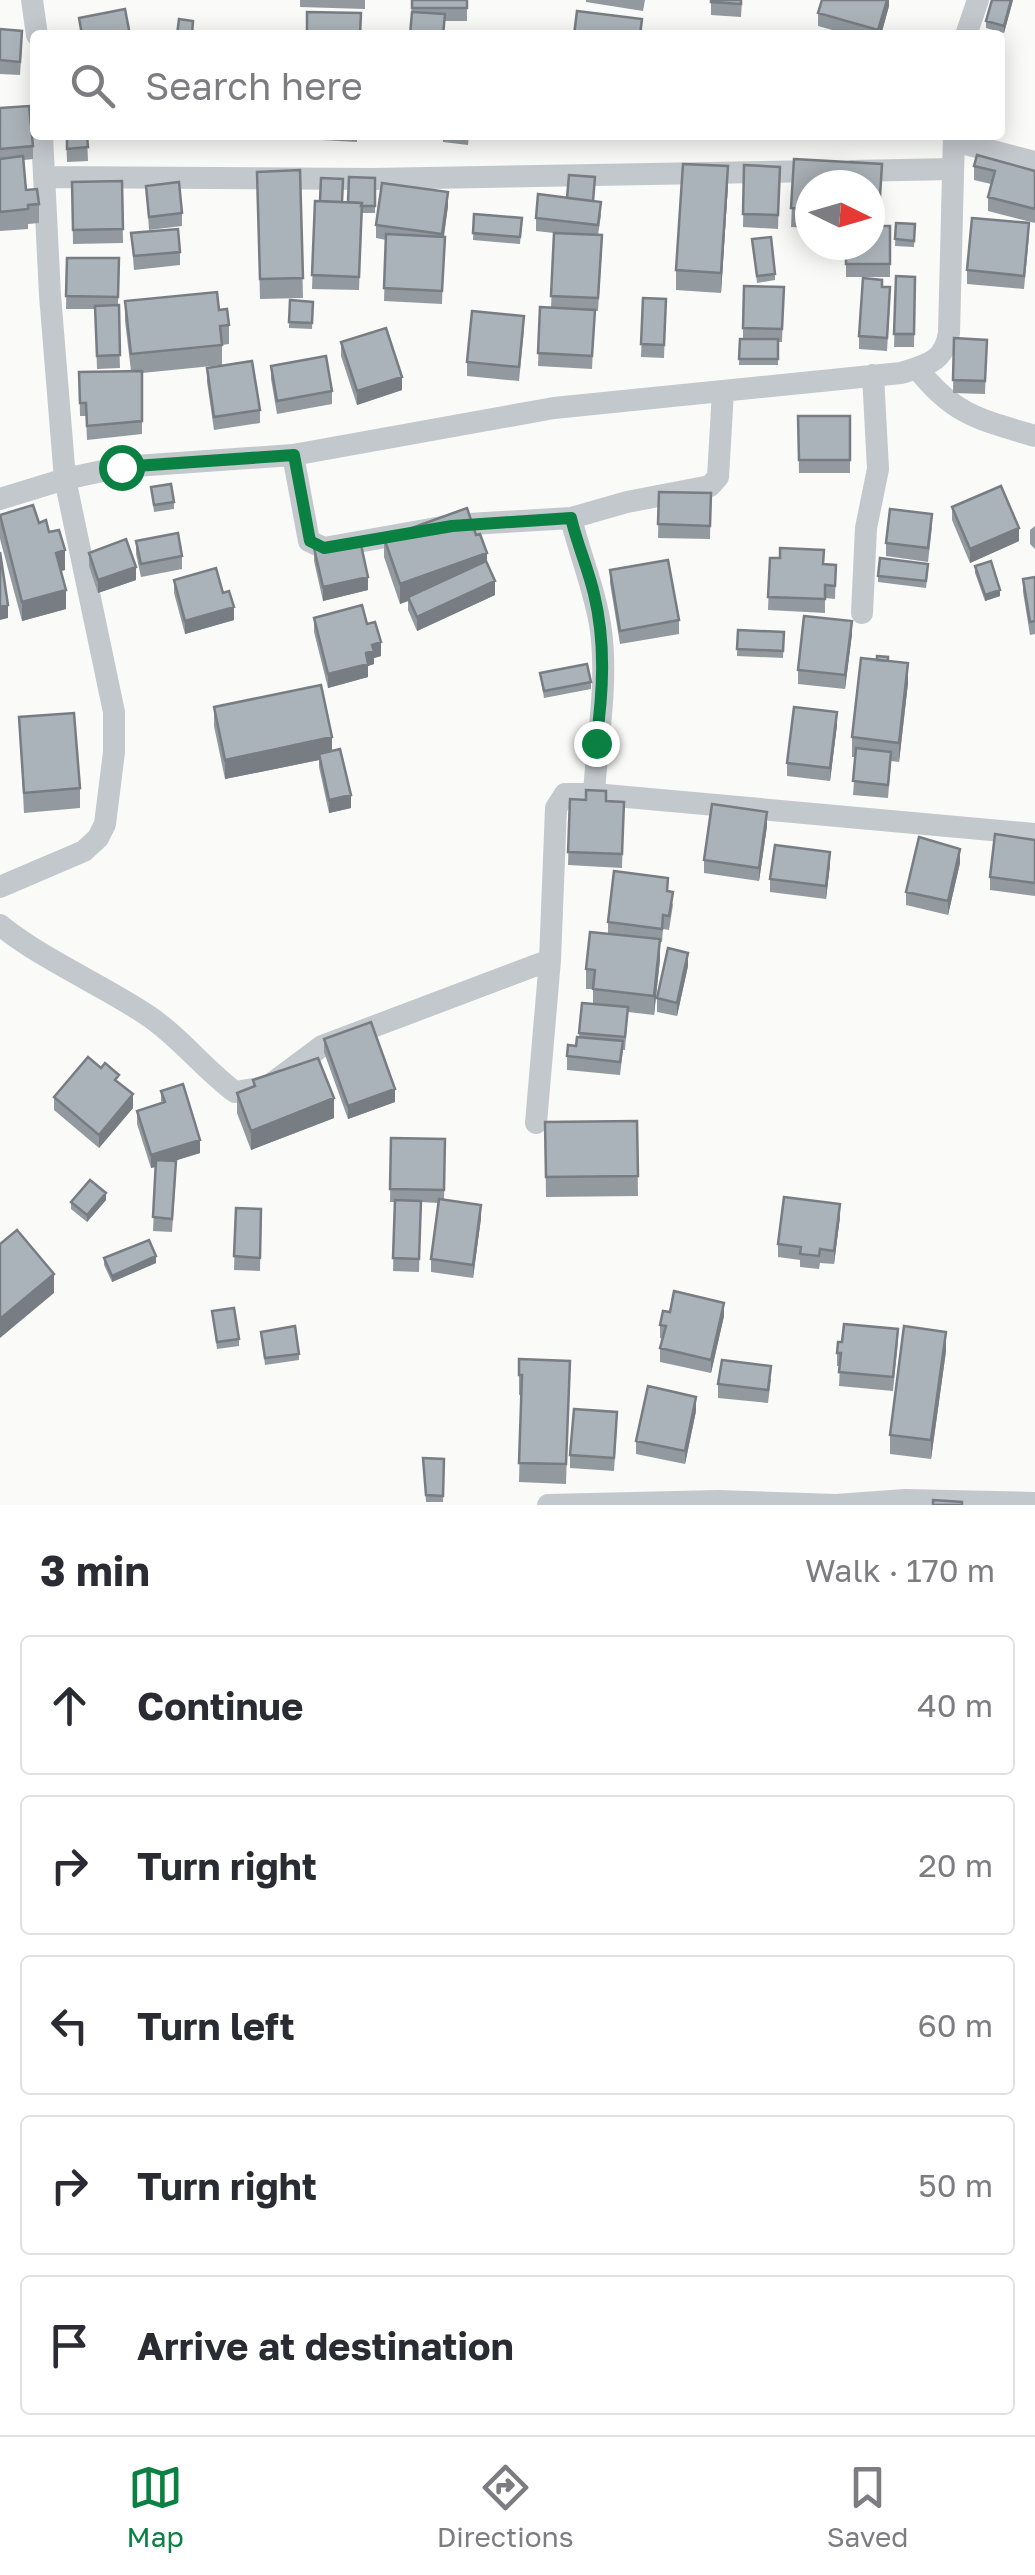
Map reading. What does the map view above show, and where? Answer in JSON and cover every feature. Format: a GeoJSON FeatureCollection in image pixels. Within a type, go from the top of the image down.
{"type":"FeatureCollection","features":[{"type":"Feature","properties":{"kind":"street"},"geometry":{"type":"LineString","coordinates":[[32,0],[36,30]]}},
{"type":"Feature","properties":{"kind":"street"},"geometry":{"type":"LineString","coordinates":[[968,30],[978,0]]}},
{"type":"Feature","properties":{"kind":"street"},"geometry":{"type":"LineString","coordinates":[[0,887],[84,852],[98,838],[105,824],[114,752],[114,712],[65,478],[42,140]]}},
{"type":"Feature","properties":{"kind":"street"},"geometry":{"type":"LineString","coordinates":[[0,499],[65,478],[121,467],[294,455],[554,408],[917,368],[940,357],[947,344],[954,140]]}},
{"type":"Feature","properties":{"kind":"street"},"geometry":{"type":"LineString","coordinates":[[961,140],[1035,162]]}},
{"type":"Feature","properties":{"kind":"street"},"geometry":{"type":"LineString","coordinates":[[44,177],[372,179],[953,169]]}},
{"type":"Feature","properties":{"kind":"street"},"geometry":{"type":"LineString","coordinates":[[917,368],[936,393],[970,417],[1035,436]]}},
{"type":"Feature","properties":{"kind":"street"},"geometry":{"type":"LineString","coordinates":[[862,613],[866,528],[878,469],[873,375]]}},
{"type":"Feature","properties":{"kind":"street"},"geometry":{"type":"LineString","coordinates":[[294,455],[310,541],[315,546],[324,548],[452,526],[571,518],[627,502],[710,486],[718,477],[722,391]]}},
{"type":"Feature","properties":{"kind":"street"},"geometry":{"type":"LineString","coordinates":[[571,518],[594,591],[601,632],[602,696],[594,794]]}},
{"type":"Feature","properties":{"kind":"street"},"geometry":{"type":"LineString","coordinates":[[536,1123],[550,960],[556,808],[565,794],[1035,834]]}},
{"type":"Feature","properties":{"kind":"street"},"geometry":{"type":"LineString","coordinates":[[0,925],[81,979],[149,1016],[235,1092],[266,1087],[322,1046],[550,960]]}},
{"type":"Feature","properties":{"kind":"street"},"geometry":{"type":"LineString","coordinates":[[548,1505],[718,1501],[836,1504],[904,1500],[1035,1503]]}},
{"type":"Feature","properties":{"kind":"building"},"geometry":{"type":"Polygon","coordinates":[[[412,0],[467,0],[467,8],[412,8],[412,0]]]}},
{"type":"Feature","properties":{"kind":"building"},"geometry":{"type":"Polygon","coordinates":[[[741,0],[741,4],[711,2],[741,0]]]}},
{"type":"Feature","properties":{"kind":"building"},"geometry":{"type":"Polygon","coordinates":[[[822,0],[887,0],[878,30],[818,13],[822,0]]]}},
{"type":"Feature","properties":{"kind":"building"},"geometry":{"type":"Polygon","coordinates":[[[992,0],[1011,0],[1004,26],[986,21],[992,0]]]}},
{"type":"Feature","properties":{"kind":"building"},"geometry":{"type":"Polygon","coordinates":[[[125,9],[129,30],[81,30],[79,18],[125,9]]]}},
{"type":"Feature","properties":{"kind":"building"},"geometry":{"type":"Polygon","coordinates":[[[577,11],[642,19],[641,30],[575,30],[577,11]]]}},
{"type":"Feature","properties":{"kind":"building"},"geometry":{"type":"Polygon","coordinates":[[[307,12],[361,13],[360,30],[307,30],[307,12]]]}},
{"type":"Feature","properties":{"kind":"building"},"geometry":{"type":"Polygon","coordinates":[[[412,12],[445,14],[443,30],[410,30],[412,12]]]}},
{"type":"Feature","properties":{"kind":"building"},"geometry":{"type":"Polygon","coordinates":[[[179,19],[193,21],[192,30],[178,30],[179,19]]]}},
{"type":"Feature","properties":{"kind":"building"},"geometry":{"type":"Polygon","coordinates":[[[0,29],[22,31],[20,62],[0,60],[0,29]]]}},
{"type":"Feature","properties":{"kind":"building"},"geometry":{"type":"Polygon","coordinates":[[[29,106],[33,146],[0,149],[0,108],[29,106]]]}},
{"type":"Feature","properties":{"kind":"building"},"geometry":{"type":"Polygon","coordinates":[[[67,140],[87,140],[88,147],[67,149],[67,140]]]}},
{"type":"Feature","properties":{"kind":"building"},"geometry":{"type":"Polygon","coordinates":[[[977,155],[1035,171],[1035,209],[988,197],[995,171],[974,166],[977,155]]]}},
{"type":"Feature","properties":{"kind":"building"},"geometry":{"type":"Polygon","coordinates":[[[23,156],[26,190],[37,189],[39,204],[0,212],[0,159],[23,156]]]}},
{"type":"Feature","properties":{"kind":"building"},"geometry":{"type":"Polygon","coordinates":[[[794,159],[882,164],[882,170],[795,170],[795,208],[791,208],[794,159]]]}},
{"type":"Feature","properties":{"kind":"building"},"geometry":{"type":"Polygon","coordinates":[[[683,164],[728,166],[721,273],[676,270],[683,164]]]}},
{"type":"Feature","properties":{"kind":"building"},"geometry":{"type":"Polygon","coordinates":[[[744,165],[780,167],[778,215],[743,214],[744,165]]]}},
{"type":"Feature","properties":{"kind":"building"},"geometry":{"type":"Polygon","coordinates":[[[300,170],[303,278],[260,279],[257,172],[300,170]]]}},
{"type":"Feature","properties":{"kind":"building"},"geometry":{"type":"Polygon","coordinates":[[[569,175],[595,177],[593,201],[567,198],[569,175]]]}},
{"type":"Feature","properties":{"kind":"building"},"geometry":{"type":"Polygon","coordinates":[[[349,177],[375,178],[375,206],[348,202],[349,177]]]}},
{"type":"Feature","properties":{"kind":"building"},"geometry":{"type":"Polygon","coordinates":[[[321,178],[343,179],[342,202],[320,201],[321,178]]]}},
{"type":"Feature","properties":{"kind":"building"},"geometry":{"type":"Polygon","coordinates":[[[122,181],[123,229],[73,230],[72,182],[122,181]]]}},
{"type":"Feature","properties":{"kind":"building"},"geometry":{"type":"Polygon","coordinates":[[[179,182],[182,213],[149,217],[146,186],[179,182]]]}},
{"type":"Feature","properties":{"kind":"building"},"geometry":{"type":"Polygon","coordinates":[[[382,183],[448,192],[442,234],[376,225],[382,183]]]}},
{"type":"Feature","properties":{"kind":"building"},"geometry":{"type":"Polygon","coordinates":[[[538,194],[601,202],[598,225],[536,218],[538,194]]]}},
{"type":"Feature","properties":{"kind":"building"},"geometry":{"type":"Polygon","coordinates":[[[315,201],[362,203],[359,277],[312,275],[315,201]]]}},
{"type":"Feature","properties":{"kind":"building"},"geometry":{"type":"Polygon","coordinates":[[[474,214],[522,218],[520,237],[473,233],[474,214]]]}},
{"type":"Feature","properties":{"kind":"building"},"geometry":{"type":"Polygon","coordinates":[[[972,218],[1029,223],[1024,276],[967,270],[972,218]]]}},
{"type":"Feature","properties":{"kind":"building"},"geometry":{"type":"Polygon","coordinates":[[[896,223],[915,224],[914,241],[895,239],[896,223]]]}},
{"type":"Feature","properties":{"kind":"building"},"geometry":{"type":"Polygon","coordinates":[[[885,226],[890,226],[890,264],[846,264],[846,260],[885,260],[885,226]]]}},
{"type":"Feature","properties":{"kind":"building"},"geometry":{"type":"Polygon","coordinates":[[[178,229],[180,252],[134,256],[131,233],[178,229]]]}},
{"type":"Feature","properties":{"kind":"building"},"geometry":{"type":"Polygon","coordinates":[[[554,233],[602,235],[598,298],[551,296],[554,233]]]}},
{"type":"Feature","properties":{"kind":"building"},"geometry":{"type":"Polygon","coordinates":[[[386,234],[445,237],[442,291],[384,288],[386,234]]]}},
{"type":"Feature","properties":{"kind":"building"},"geometry":{"type":"Polygon","coordinates":[[[771,237],[775,274],[757,276],[752,239],[771,237]]]}},
{"type":"Feature","properties":{"kind":"building"},"geometry":{"type":"Polygon","coordinates":[[[67,258],[119,258],[118,297],[66,296],[67,258]]]}},
{"type":"Feature","properties":{"kind":"building"},"geometry":{"type":"Polygon","coordinates":[[[896,276],[915,277],[914,334],[894,334],[896,276]]]}},
{"type":"Feature","properties":{"kind":"building"},"geometry":{"type":"Polygon","coordinates":[[[863,278],[882,280],[882,287],[890,287],[887,338],[859,336],[863,278]]]}},
{"type":"Feature","properties":{"kind":"building"},"geometry":{"type":"Polygon","coordinates":[[[744,286],[784,287],[782,329],[743,328],[744,286]]]}},
{"type":"Feature","properties":{"kind":"building"},"geometry":{"type":"Polygon","coordinates":[[[217,292],[219,310],[227,309],[229,325],[220,326],[222,345],[131,354],[125,301],[217,292]]]}},
{"type":"Feature","properties":{"kind":"building"},"geometry":{"type":"Polygon","coordinates":[[[643,298],[666,299],[664,345],[641,344],[643,298]]]}},
{"type":"Feature","properties":{"kind":"building"},"geometry":{"type":"Polygon","coordinates":[[[290,300],[313,302],[312,323],[289,322],[290,300]]]}},
{"type":"Feature","properties":{"kind":"building"},"geometry":{"type":"Polygon","coordinates":[[[119,305],[120,355],[97,356],[95,306],[119,305]]]}},
{"type":"Feature","properties":{"kind":"building"},"geometry":{"type":"Polygon","coordinates":[[[540,307],[595,310],[592,356],[538,353],[540,307]]]}},
{"type":"Feature","properties":{"kind":"building"},"geometry":{"type":"Polygon","coordinates":[[[472,311],[524,316],[519,367],[467,362],[472,311]]]}},
{"type":"Feature","properties":{"kind":"building"},"geometry":{"type":"Polygon","coordinates":[[[386,328],[402,377],[357,391],[341,342],[386,328]]]}},
{"type":"Feature","properties":{"kind":"building"},"geometry":{"type":"Polygon","coordinates":[[[954,338],[987,340],[985,381],[953,380],[954,338]]]}},
{"type":"Feature","properties":{"kind":"building"},"geometry":{"type":"Polygon","coordinates":[[[740,339],[778,339],[778,359],[739,359],[740,339]]]}},
{"type":"Feature","properties":{"kind":"building"},"geometry":{"type":"Polygon","coordinates":[[[326,356],[332,391],[277,401],[271,366],[326,356]]]}},
{"type":"Feature","properties":{"kind":"building"},"geometry":{"type":"Polygon","coordinates":[[[252,361],[260,410],[214,417],[207,368],[252,361]]]}},
{"type":"Feature","properties":{"kind":"building"},"geometry":{"type":"Polygon","coordinates":[[[142,371],[142,421],[87,426],[86,403],[80,403],[79,372],[142,371]]]}},
{"type":"Feature","properties":{"kind":"building"},"geometry":{"type":"Polygon","coordinates":[[[798,416],[850,416],[850,460],[799,460],[798,416]]]}},
{"type":"Feature","properties":{"kind":"building"},"geometry":{"type":"Polygon","coordinates":[[[171,484],[174,502],[154,505],[151,487],[171,484]]]}},
{"type":"Feature","properties":{"kind":"building"},"geometry":{"type":"Polygon","coordinates":[[[1001,486],[1019,528],[970,549],[952,507],[1001,486]]]}},
{"type":"Feature","properties":{"kind":"building"},"geometry":{"type":"Polygon","coordinates":[[[659,492],[711,493],[710,526],[658,524],[659,492]]]}},
{"type":"Feature","properties":{"kind":"building"},"geometry":{"type":"Polygon","coordinates":[[[33,505],[39,523],[46,520],[49,532],[59,530],[65,550],[56,553],[66,590],[22,602],[0,515],[33,505]]]}},
{"type":"Feature","properties":{"kind":"building"},"geometry":{"type":"Polygon","coordinates":[[[467,508],[487,553],[400,584],[384,538],[467,508]]]}},
{"type":"Feature","properties":{"kind":"building"},"geometry":{"type":"Polygon","coordinates":[[[890,509],[932,514],[928,548],[886,543],[890,509]]]}},
{"type":"Feature","properties":{"kind":"building"},"geometry":{"type":"Polygon","coordinates":[[[178,533],[182,556],[141,564],[136,541],[178,533]]]}},
{"type":"Feature","properties":{"kind":"building"},"geometry":{"type":"Polygon","coordinates":[[[126,539],[136,567],[98,580],[89,553],[126,539]]]}},
{"type":"Feature","properties":{"kind":"building"},"geometry":{"type":"Polygon","coordinates":[[[344,541],[346,548],[361,545],[368,577],[323,587],[314,548],[344,541]]]}},
{"type":"Feature","properties":{"kind":"building"},"geometry":{"type":"Polygon","coordinates":[[[780,548],[824,550],[823,564],[836,565],[835,586],[825,585],[825,599],[768,597],[770,558],[780,558],[780,548]]]}},
{"type":"Feature","properties":{"kind":"building"},"geometry":{"type":"Polygon","coordinates":[[[0,552],[8,605],[0,607],[0,552]]]}},
{"type":"Feature","properties":{"kind":"building"},"geometry":{"type":"Polygon","coordinates":[[[880,558],[928,564],[926,581],[878,576],[880,558]]]}},
{"type":"Feature","properties":{"kind":"building"},"geometry":{"type":"Polygon","coordinates":[[[668,560],[679,620],[620,631],[610,570],[668,560]]]}},
{"type":"Feature","properties":{"kind":"building"},"geometry":{"type":"Polygon","coordinates":[[[486,561],[495,581],[417,617],[408,597],[486,561]]]}},
{"type":"Feature","properties":{"kind":"building"},"geometry":{"type":"Polygon","coordinates":[[[991,561],[1000,590],[985,595],[975,566],[991,561]]]}},
{"type":"Feature","properties":{"kind":"building"},"geometry":{"type":"Polygon","coordinates":[[[216,568],[223,593],[229,591],[234,607],[185,621],[174,580],[216,568]]]}},
{"type":"Feature","properties":{"kind":"building"},"geometry":{"type":"Polygon","coordinates":[[[1035,577],[1035,621],[1030,622],[1023,579],[1035,577]]]}},
{"type":"Feature","properties":{"kind":"building"},"geometry":{"type":"Polygon","coordinates":[[[362,605],[367,624],[375,622],[381,642],[372,645],[374,651],[366,653],[368,664],[328,674],[314,618],[362,605]]]}},
{"type":"Feature","properties":{"kind":"building"},"geometry":{"type":"Polygon","coordinates":[[[804,616],[852,621],[845,675],[798,670],[804,616]]]}},
{"type":"Feature","properties":{"kind":"building"},"geometry":{"type":"Polygon","coordinates":[[[738,630],[784,632],[783,651],[737,649],[738,630]]]}},
{"type":"Feature","properties":{"kind":"building"},"geometry":{"type":"Polygon","coordinates":[[[861,658],[908,663],[899,743],[852,737],[861,658]]]}},
{"type":"Feature","properties":{"kind":"building"},"geometry":{"type":"Polygon","coordinates":[[[587,664],[591,682],[544,691],[540,673],[587,664]]]}},
{"type":"Feature","properties":{"kind":"building"},"geometry":{"type":"Polygon","coordinates":[[[321,685],[332,737],[225,760],[214,707],[321,685]]]}},
{"type":"Feature","properties":{"kind":"building"},"geometry":{"type":"Polygon","coordinates":[[[794,707],[837,712],[830,768],[787,763],[794,707]]]}},
{"type":"Feature","properties":{"kind":"building"},"geometry":{"type":"Polygon","coordinates":[[[74,713],[80,788],[24,793],[19,717],[74,713]]]}},
{"type":"Feature","properties":{"kind":"building"},"geometry":{"type":"Polygon","coordinates":[[[856,748],[891,752],[888,785],[853,781],[856,748]]]}},
{"type":"Feature","properties":{"kind":"building"},"geometry":{"type":"Polygon","coordinates":[[[340,749],[351,795],[329,800],[319,754],[340,749]]]}},
{"type":"Feature","properties":{"kind":"building"},"geometry":{"type":"Polygon","coordinates":[[[586,790],[606,791],[606,801],[624,802],[622,854],[568,852],[570,799],[586,800],[586,790]]]}},
{"type":"Feature","properties":{"kind":"building"},"geometry":{"type":"Polygon","coordinates":[[[712,804],[767,812],[759,868],[704,860],[712,804]]]}},
{"type":"Feature","properties":{"kind":"building"},"geometry":{"type":"Polygon","coordinates":[[[995,834],[1035,840],[1035,883],[990,877],[995,834]]]}},
{"type":"Feature","properties":{"kind":"building"},"geometry":{"type":"Polygon","coordinates":[[[919,837],[960,849],[948,901],[906,892],[919,837]]]}},
{"type":"Feature","properties":{"kind":"building"},"geometry":{"type":"Polygon","coordinates":[[[775,845],[830,852],[826,886],[770,879],[775,845]]]}},
{"type":"Feature","properties":{"kind":"building"},"geometry":{"type":"Polygon","coordinates":[[[614,871],[668,878],[667,891],[673,892],[669,916],[663,915],[662,929],[608,922],[614,871]]]}},
{"type":"Feature","properties":{"kind":"building"},"geometry":{"type":"Polygon","coordinates":[[[590,932],[660,939],[654,996],[593,989],[595,970],[586,969],[590,932]]]}},
{"type":"Feature","properties":{"kind":"building"},"geometry":{"type":"Polygon","coordinates":[[[668,948],[688,953],[677,1003],[657,998],[668,948]]]}},
{"type":"Feature","properties":{"kind":"building"},"geometry":{"type":"Polygon","coordinates":[[[582,1003],[628,1007],[625,1037],[579,1033],[582,1003]]]}},
{"type":"Feature","properties":{"kind":"building"},"geometry":{"type":"Polygon","coordinates":[[[371,1022],[395,1089],[348,1106],[324,1039],[371,1022]]]}},
{"type":"Feature","properties":{"kind":"building"},"geometry":{"type":"Polygon","coordinates":[[[577,1037],[623,1041],[620,1062],[567,1056],[568,1045],[576,1046],[577,1037]]]}},
{"type":"Feature","properties":{"kind":"building"},"geometry":{"type":"Polygon","coordinates":[[[88,1057],[101,1068],[105,1063],[119,1075],[115,1080],[133,1094],[99,1135],[54,1097],[88,1057]]]}},
{"type":"Feature","properties":{"kind":"building"},"geometry":{"type":"Polygon","coordinates":[[[318,1058],[334,1098],[251,1131],[237,1093],[255,1086],[253,1080],[318,1058]]]}},
{"type":"Feature","properties":{"kind":"building"},"geometry":{"type":"Polygon","coordinates":[[[183,1084],[200,1140],[151,1155],[137,1111],[165,1102],[161,1091],[183,1084]]]}},
{"type":"Feature","properties":{"kind":"building"},"geometry":{"type":"Polygon","coordinates":[[[637,1121],[638,1176],[546,1177],[545,1122],[637,1121]]]}},
{"type":"Feature","properties":{"kind":"building"},"geometry":{"type":"Polygon","coordinates":[[[391,1138],[445,1139],[444,1190],[390,1189],[391,1138]]]}},
{"type":"Feature","properties":{"kind":"building"},"geometry":{"type":"Polygon","coordinates":[[[156,1160],[176,1161],[172,1219],[153,1217],[156,1160]]]}},
{"type":"Feature","properties":{"kind":"building"},"geometry":{"type":"Polygon","coordinates":[[[90,1180],[106,1193],[87,1215],[71,1202],[90,1180]]]}},
{"type":"Feature","properties":{"kind":"building"},"geometry":{"type":"Polygon","coordinates":[[[784,1197],[840,1204],[834,1251],[820,1249],[819,1256],[800,1254],[801,1247],[778,1244],[784,1197]]]}},
{"type":"Feature","properties":{"kind":"building"},"geometry":{"type":"Polygon","coordinates":[[[439,1199],[481,1205],[473,1265],[431,1259],[439,1199]]]}},
{"type":"Feature","properties":{"kind":"building"},"geometry":{"type":"Polygon","coordinates":[[[395,1200],[421,1201],[419,1259],[393,1258],[395,1200]]]}},
{"type":"Feature","properties":{"kind":"building"},"geometry":{"type":"Polygon","coordinates":[[[236,1208],[261,1209],[260,1258],[234,1256],[236,1208]]]}},
{"type":"Feature","properties":{"kind":"building"},"geometry":{"type":"Polygon","coordinates":[[[17,1230],[54,1274],[0,1319],[0,1244],[17,1230]]]}},
{"type":"Feature","properties":{"kind":"building"},"geometry":{"type":"Polygon","coordinates":[[[149,1240],[156,1256],[112,1276],[104,1258],[149,1240]]]}},
{"type":"Feature","properties":{"kind":"building"},"geometry":{"type":"Polygon","coordinates":[[[674,1291],[724,1303],[711,1360],[660,1348],[666,1326],[660,1325],[663,1311],[670,1312],[674,1291]]]}},
{"type":"Feature","properties":{"kind":"building"},"geometry":{"type":"Polygon","coordinates":[[[234,1308],[239,1339],[217,1342],[212,1311],[234,1308]]]}},
{"type":"Feature","properties":{"kind":"building"},"geometry":{"type":"Polygon","coordinates":[[[844,1324],[898,1329],[893,1377],[839,1372],[838,1342],[842,1342],[844,1324]]]}},
{"type":"Feature","properties":{"kind":"building"},"geometry":{"type":"Polygon","coordinates":[[[295,1326],[299,1354],[265,1358],[261,1332],[295,1326]]]}},
{"type":"Feature","properties":{"kind":"building"},"geometry":{"type":"Polygon","coordinates":[[[904,1326],[946,1332],[931,1440],[890,1435],[904,1326]]]}},
{"type":"Feature","properties":{"kind":"building"},"geometry":{"type":"Polygon","coordinates":[[[519,1359],[570,1361],[566,1464],[519,1463],[519,1359]]]}},
{"type":"Feature","properties":{"kind":"building"},"geometry":{"type":"Polygon","coordinates":[[[722,1360],[771,1366],[768,1390],[718,1384],[722,1360]]]}},
{"type":"Feature","properties":{"kind":"building"},"geometry":{"type":"Polygon","coordinates":[[[648,1386],[696,1397],[685,1451],[636,1441],[648,1386]]]}},
{"type":"Feature","properties":{"kind":"building"},"geometry":{"type":"Polygon","coordinates":[[[574,1409],[617,1412],[614,1458],[570,1455],[574,1409]]]}},
{"type":"Feature","properties":{"kind":"building"},"geometry":{"type":"Polygon","coordinates":[[[423,1458],[444,1459],[443,1496],[426,1495],[423,1458]]]}},
{"type":"Feature","properties":{"kind":"building"},"geometry":{"type":"Polygon","coordinates":[[[933,1500],[962,1502],[962,1505],[933,1505],[933,1500]]]}},
{"type":"Feature","properties":{"kind":"route"},"geometry":{"type":"LineString","coordinates":[[121,467],[294,455],[310,541],[324,548],[452,526],[571,518],[594,591],[601,632],[602,696],[596,743]]}}]}
